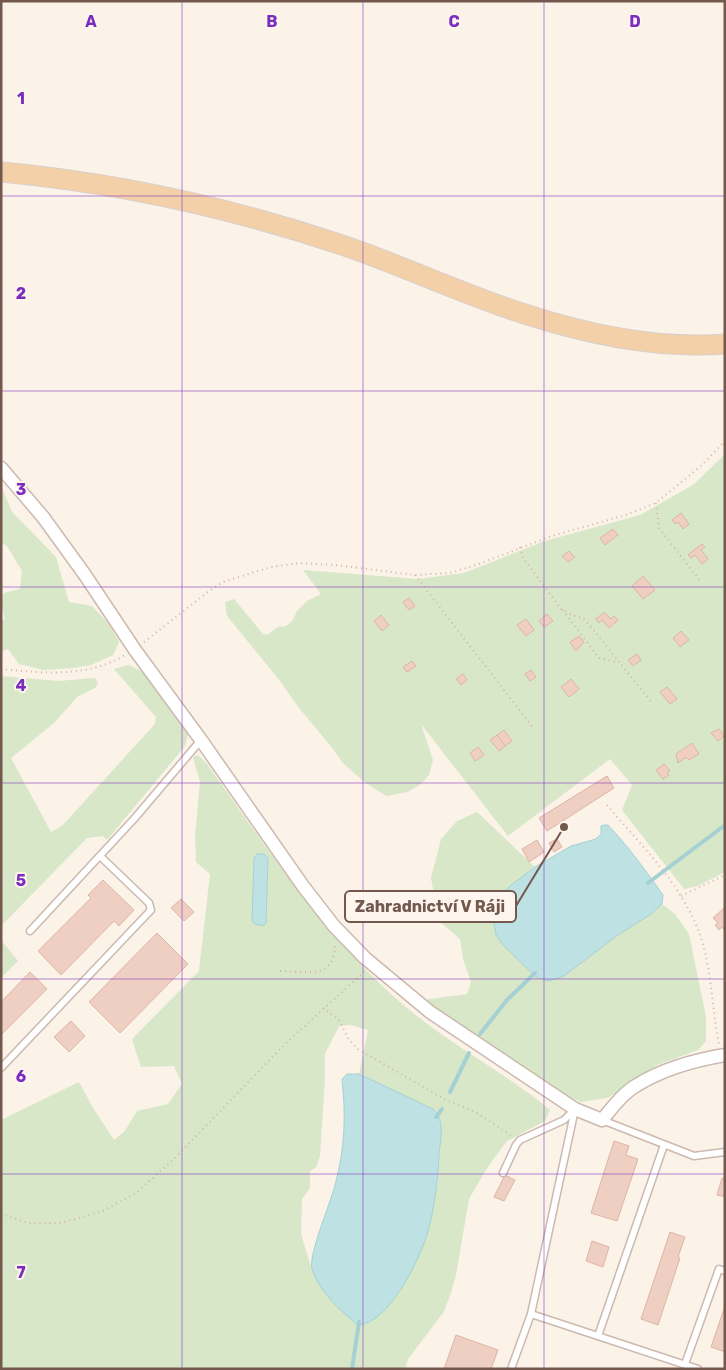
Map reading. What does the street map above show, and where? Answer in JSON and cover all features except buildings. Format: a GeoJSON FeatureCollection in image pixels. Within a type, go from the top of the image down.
{"type":"FeatureCollection","features":[{"type":"Feature","properties":{"kind":"main road"},"geometry":{"type":"LineString","coordinates":[[1,172],[134,191],[301,231],[528,315],[591,333],[672,344],[725,344]]}},
{"type":"Feature","properties":{"kind":"street"},"geometry":{"type":"LineString","coordinates":[[1,468],[43,517],[85,575],[135,650],[303,886],[334,926],[365,958],[430,1012],[576,1109],[602,1120],[636,1085],[702,1059],[723,1056]]}},
{"type":"Feature","properties":{"kind":"lane"},"geometry":{"type":"LineString","coordinates":[[30,930],[134,819],[200,740]]}},
{"type":"Feature","properties":{"kind":"lane"},"geometry":{"type":"LineString","coordinates":[[1,1068],[150,913],[149,903],[100,856]]}},
{"type":"Feature","properties":{"kind":"lane"},"geometry":{"type":"LineString","coordinates":[[503,1173],[519,1141],[564,1120],[576,1109]]}},
{"type":"Feature","properties":{"kind":"lane"},"geometry":{"type":"LineString","coordinates":[[511,1369],[531,1314],[576,1109]]}},
{"type":"Feature","properties":{"kind":"lane"},"geometry":{"type":"LineString","coordinates":[[602,1120],[694,1156],[725,1152]]}},
{"type":"Feature","properties":{"kind":"lane"},"geometry":{"type":"LineString","coordinates":[[598,1336],[664,1145]]}},
{"type":"Feature","properties":{"kind":"lane"},"geometry":{"type":"LineString","coordinates":[[685,1364],[719,1269],[725,1270]]}},
{"type":"Feature","properties":{"kind":"lane"},"geometry":{"type":"LineString","coordinates":[[531,1314],[698,1369]]}},
{"type":"Feature","properties":{"kind":"path"},"geometry":{"type":"LineString","coordinates":[[1,669],[66,674],[106,665],[135,650],[223,582],[272,566],[299,563],[336,565],[415,575],[450,573],[479,564],[520,547],[626,515],[656,503],[702,465],[725,441]]}},
{"type":"Feature","properties":{"kind":"path"},"geometry":{"type":"LineString","coordinates":[[656,503],[659,528],[701,582]]}},
{"type":"Feature","properties":{"kind":"path"},"geometry":{"type":"LineString","coordinates":[[520,547],[523,558],[599,658],[618,662]]}},
{"type":"Feature","properties":{"kind":"path"},"geometry":{"type":"LineString","coordinates":[[415,575],[534,729]]}},
{"type":"Feature","properties":{"kind":"path"},"geometry":{"type":"LineString","coordinates":[[561,609],[572,616],[583,618],[652,703]]}},
{"type":"Feature","properties":{"kind":"path"},"geometry":{"type":"LineString","coordinates":[[607,805],[676,887],[689,908],[701,939],[723,1056]]}},
{"type":"Feature","properties":{"kind":"path"},"geometry":{"type":"LineString","coordinates":[[681,896],[725,875]]}},
{"type":"Feature","properties":{"kind":"path"},"geometry":{"type":"LineString","coordinates":[[280,971],[323,971],[329,966],[334,956],[334,926]]}},
{"type":"Feature","properties":{"kind":"path"},"geometry":{"type":"LineString","coordinates":[[1,1214],[28,1223],[61,1223],[103,1211],[136,1192],[173,1160],[279,1050],[373,964]]}},
{"type":"Feature","properties":{"kind":"path"},"geometry":{"type":"LineString","coordinates":[[323,1008],[340,1020],[349,1040],[359,1050],[446,1100],[477,1113],[519,1141]]}},
{"type":"Feature","properties":{"kind":"green space"},"geometry":{"type":"Polygon","coordinates":[[[725,454],[725,872],[698,886],[684,889],[622,810],[632,785],[610,759],[508,836],[421,724],[433,760],[429,775],[421,784],[408,792],[386,796],[363,781],[343,763],[227,616],[225,602],[234,599],[263,634],[267,635],[278,627],[286,626],[293,620],[297,611],[307,601],[321,594],[303,570],[418,579],[464,573],[545,541],[640,515],[693,485],[725,454]]]}},
{"type":"Feature","properties":{"kind":"green space"},"geometry":{"type":"Polygon","coordinates":[[[1,486],[12,512],[56,557],[69,602],[92,606],[108,623],[119,642],[113,655],[91,665],[44,670],[19,664],[8,649],[1,652],[1,620],[5,619],[1,598],[4,593],[20,589],[22,571],[7,546],[1,543],[1,486]]]}},
{"type":"Feature","properties":{"kind":"green space"},"geometry":{"type":"Polygon","coordinates":[[[129,665],[143,672],[188,734],[185,746],[107,840],[103,836],[87,838],[1,926],[1,676],[58,681],[95,678],[98,683],[95,688],[77,697],[54,723],[11,758],[51,832],[62,826],[155,724],[156,717],[114,669],[129,665]]]}},
{"type":"Feature","properties":{"kind":"green space"},"geometry":{"type":"Polygon","coordinates":[[[198,755],[207,764],[304,898],[330,930],[387,990],[433,1028],[518,1085],[550,1110],[545,1121],[507,1141],[487,1168],[469,1199],[456,1275],[450,1296],[443,1313],[408,1359],[405,1369],[1,1369],[1,1120],[79,1082],[114,1140],[124,1132],[137,1111],[168,1104],[182,1084],[174,1066],[141,1067],[132,1039],[199,971],[210,874],[196,862],[195,836],[200,782],[193,757],[198,755]],[[351,1025],[339,1026],[325,1054],[320,1156],[316,1167],[310,1171],[310,1188],[302,1199],[301,1234],[311,1267],[320,1286],[398,1294],[426,1236],[438,1183],[441,1125],[438,1114],[433,1109],[359,1074],[368,1030],[351,1025]]]}},
{"type":"Feature","properties":{"kind":"green space"},"geometry":{"type":"Polygon","coordinates":[[[477,812],[535,867],[510,886],[492,914],[496,935],[503,945],[536,977],[549,980],[564,976],[618,935],[651,914],[662,904],[675,914],[689,934],[706,1017],[706,1041],[698,1050],[657,1065],[640,1080],[607,1098],[581,1102],[552,1089],[423,1000],[467,994],[471,982],[463,959],[460,939],[439,921],[431,878],[441,839],[457,821],[477,812]]]}},
{"type":"Feature","properties":{"kind":"green space"},"geometry":{"type":"Polygon","coordinates":[[[1,940],[18,961],[1,978],[1,940]]]}},
{"type":"Feature","properties":{"kind":"water"},"geometry":{"type":"Polygon","coordinates":[[[608,825],[650,877],[663,895],[662,904],[651,914],[618,935],[564,976],[549,981],[536,977],[503,945],[496,935],[492,914],[500,897],[510,886],[535,867],[571,846],[596,839],[601,834],[601,826],[608,825]]]}},
{"type":"Feature","properties":{"kind":"water"},"geometry":{"type":"Polygon","coordinates":[[[257,854],[264,854],[268,858],[266,923],[262,926],[252,921],[254,858],[257,854]]]}},
{"type":"Feature","properties":{"kind":"water"},"geometry":{"type":"Polygon","coordinates":[[[347,1074],[359,1074],[433,1109],[440,1119],[441,1125],[438,1176],[423,1247],[401,1289],[391,1303],[381,1314],[369,1322],[358,1325],[325,1293],[312,1269],[313,1252],[335,1185],[341,1158],[344,1119],[342,1079],[347,1074]]]}},
{"type":"Feature","properties":{"kind":"waterway"},"geometry":{"type":"LineString","coordinates":[[648,883],[725,825]]}},
{"type":"Feature","properties":{"kind":"waterway"},"geometry":{"type":"LineString","coordinates":[[480,1034],[507,1000],[535,973]]}},
{"type":"Feature","properties":{"kind":"waterway"},"geometry":{"type":"LineString","coordinates":[[450,1092],[469,1053]]}},
{"type":"Feature","properties":{"kind":"waterway"},"geometry":{"type":"LineString","coordinates":[[436,1117],[442,1109]]}},
{"type":"Feature","properties":{"kind":"waterway"},"geometry":{"type":"LineString","coordinates":[[352,1369],[359,1322]]}},
{"type":"Feature","properties":{"kind":"place","name":"Zahradnictví V Ráji"},"geometry":{"type":"Point","coordinates":[564,827]}}]}
